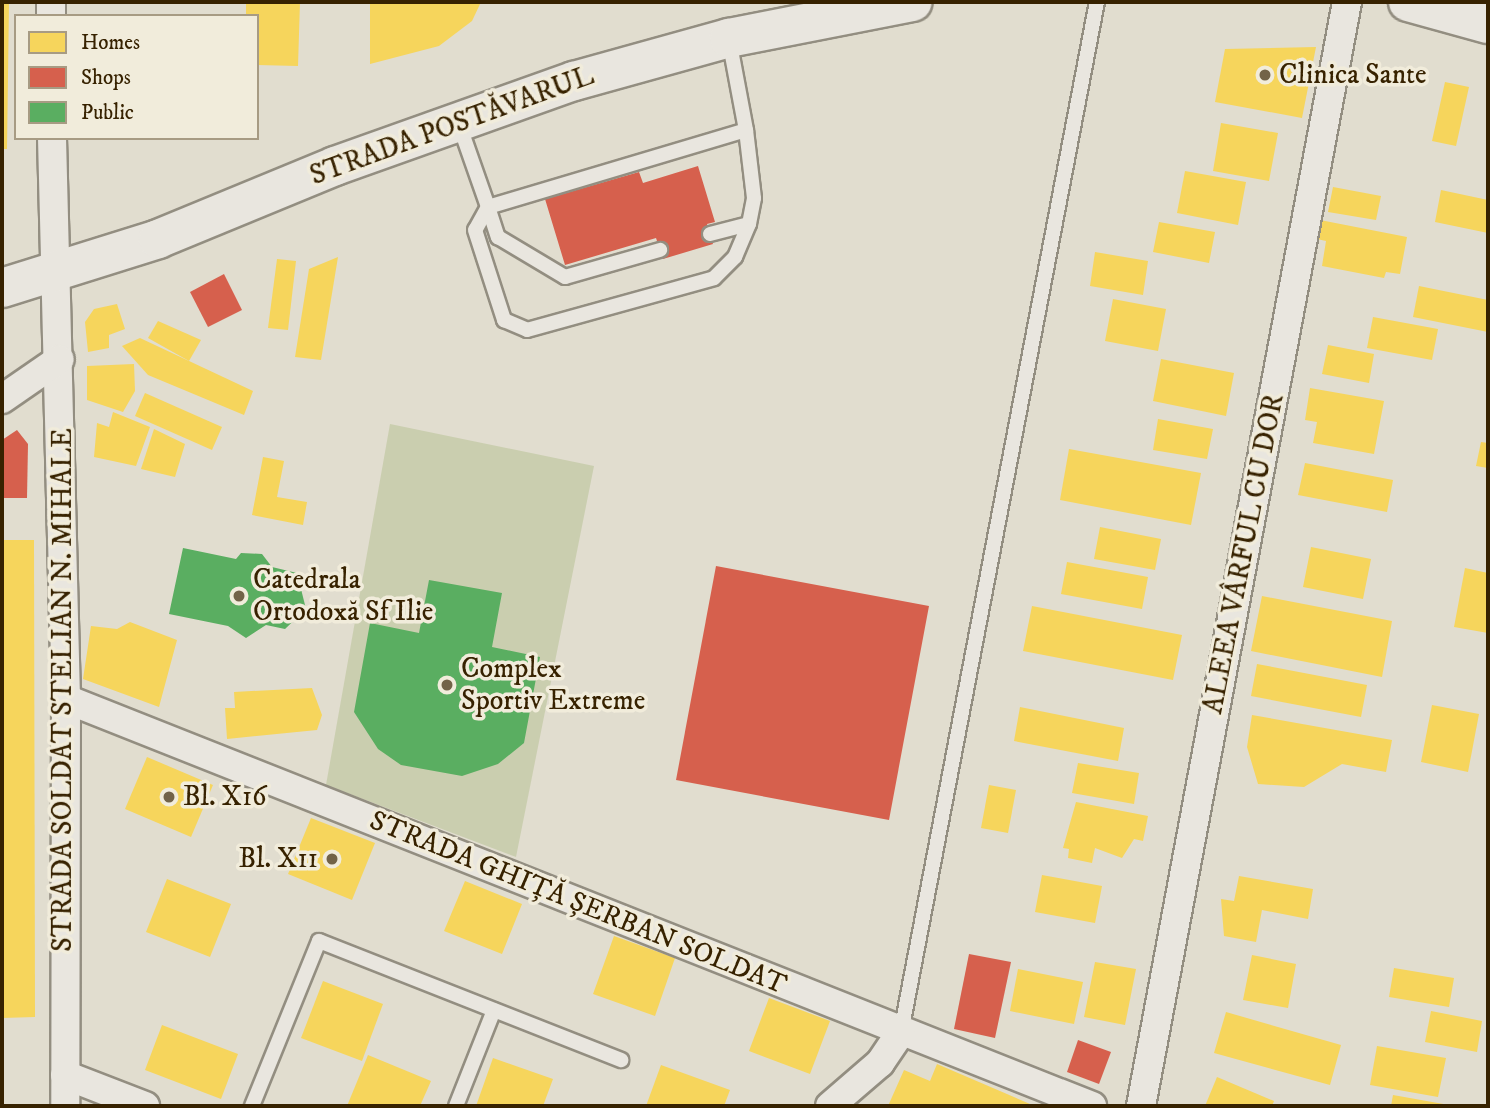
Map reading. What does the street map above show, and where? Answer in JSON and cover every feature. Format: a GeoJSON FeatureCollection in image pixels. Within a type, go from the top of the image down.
{"type":"FeatureCollection","features":[{"type":"Feature","properties":{"kind":"street","name":"STRADA POSTĂVARUL"},"geometry":{"type":"LineString","coordinates":[[2,288],[55,273],[457,120],[729,38],[913,2]]}},
{"type":"Feature","properties":{"kind":"street","name":"ALEEA VÂRFUL CU DOR"},"geometry":{"type":"LineString","coordinates":[[1142,1106],[1346,2]]}},
{"type":"Feature","properties":{"kind":"street"},"geometry":{"type":"LineString","coordinates":[[1408,2],[1488,24]]}},
{"type":"Feature","properties":{"kind":"street","name":"STRADA SOLDAT STELIAN N. MIHALE"},"geometry":{"type":"LineString","coordinates":[[52,140],[60,359],[66,699],[65,1106]]}},
{"type":"Feature","properties":{"kind":"street"},"geometry":{"type":"LineString","coordinates":[[2,399],[60,359]]}},
{"type":"Feature","properties":{"kind":"street","name":"STRADA GHIȚĂ ȘERBAN SOLDAT"},"geometry":{"type":"LineString","coordinates":[[66,699],[1092,1106]]}},
{"type":"Feature","properties":{"kind":"street"},"geometry":{"type":"LineString","coordinates":[[830,1106],[880,1063],[901,1032]]}},
{"type":"Feature","properties":{"kind":"street"},"geometry":{"type":"LineString","coordinates":[[65,1075],[145,1106]]}},
{"type":"Feature","properties":{"kind":"lane"},"geometry":{"type":"LineString","coordinates":[[901,1032],[1097,2]]}},
{"type":"Feature","properties":{"kind":"lane"},"geometry":{"type":"LineString","coordinates":[[729,38],[746,130],[754,198],[749,224],[727,269],[713,278],[527,330],[504,320],[475,230],[488,207],[746,130]]}},
{"type":"Feature","properties":{"kind":"lane"},"geometry":{"type":"LineString","coordinates":[[457,120],[498,237],[565,277],[660,250]]}},
{"type":"Feature","properties":{"kind":"lane"},"geometry":{"type":"LineString","coordinates":[[710,234],[749,224]]}},
{"type":"Feature","properties":{"kind":"lane"},"geometry":{"type":"LineString","coordinates":[[252,1106],[319,941],[621,1060]]}},
{"type":"Feature","properties":{"kind":"lane"},"geometry":{"type":"LineString","coordinates":[[456,1106],[494,1010]]}},
{"type":"Feature","properties":{"kind":"green space"},"geometry":{"type":"Polygon","coordinates":[[[390,424],[594,466],[516,857],[326,785],[390,424]]]}},
{"type":"Feature","properties":{"kind":"building: Homes"},"geometry":{"type":"Polygon","coordinates":[[[2,2],[9,2],[7,149],[2,149],[2,2]]]}},
{"type":"Feature","properties":{"kind":"building: Homes"},"geometry":{"type":"Polygon","coordinates":[[[246,2],[300,2],[298,66],[259,65],[259,14],[246,14],[246,2]]]}},
{"type":"Feature","properties":{"kind":"building: Homes"},"geometry":{"type":"Polygon","coordinates":[[[370,2],[481,2],[472,21],[439,46],[370,64],[370,2]]]}},
{"type":"Feature","properties":{"kind":"building: Homes","name":"Clinica Sante"},"geometry":{"type":"Polygon","coordinates":[[[1316,47],[1302,118],[1215,102],[1225,49],[1316,47]]]}},
{"type":"Feature","properties":{"kind":"building: Homes"},"geometry":{"type":"Polygon","coordinates":[[[1445,82],[1469,87],[1456,146],[1432,141],[1445,82]]]}},
{"type":"Feature","properties":{"kind":"building: Homes"},"geometry":{"type":"Polygon","coordinates":[[[1221,123],[1278,133],[1269,181],[1213,171],[1221,123]]]}},
{"type":"Feature","properties":{"kind":"building: Homes"},"geometry":{"type":"Polygon","coordinates":[[[1185,171],[1246,182],[1238,225],[1177,213],[1185,171]]]}},
{"type":"Feature","properties":{"kind":"building: Homes"},"geometry":{"type":"Polygon","coordinates":[[[1333,187],[1381,196],[1376,220],[1328,212],[1333,187]]]}},
{"type":"Feature","properties":{"kind":"building: Homes"},"geometry":{"type":"Polygon","coordinates":[[[1441,190],[1488,200],[1488,233],[1435,222],[1441,190]]]}},
{"type":"Feature","properties":{"kind":"building: Homes"},"geometry":{"type":"Polygon","coordinates":[[[1320,220],[1407,237],[1400,274],[1386,272],[1384,278],[1322,266],[1326,241],[1317,239],[1320,220]]]}},
{"type":"Feature","properties":{"kind":"building: Homes"},"geometry":{"type":"Polygon","coordinates":[[[1159,222],[1215,232],[1209,263],[1153,252],[1159,222]]]}},
{"type":"Feature","properties":{"kind":"building: Homes"},"geometry":{"type":"Polygon","coordinates":[[[1095,252],[1148,261],[1143,295],[1090,286],[1095,252]]]}},
{"type":"Feature","properties":{"kind":"building: Homes"},"geometry":{"type":"Polygon","coordinates":[[[338,257],[321,360],[295,357],[309,269],[338,257]]]}},
{"type":"Feature","properties":{"kind":"building: Homes"},"geometry":{"type":"Polygon","coordinates":[[[277,259],[296,261],[288,330],[268,328],[277,259]]]}},
{"type":"Feature","properties":{"kind":"building: Homes"},"geometry":{"type":"Polygon","coordinates":[[[1419,286],[1488,300],[1488,332],[1413,317],[1419,286]]]}},
{"type":"Feature","properties":{"kind":"building: Homes"},"geometry":{"type":"Polygon","coordinates":[[[1113,299],[1166,309],[1158,351],[1105,341],[1113,299]]]}},
{"type":"Feature","properties":{"kind":"building: Homes"},"geometry":{"type":"Polygon","coordinates":[[[117,304],[125,329],[109,335],[109,348],[88,352],[85,322],[94,309],[117,304]]]}},
{"type":"Feature","properties":{"kind":"building: Homes"},"geometry":{"type":"Polygon","coordinates":[[[1373,317],[1438,329],[1432,360],[1367,348],[1373,317]]]}},
{"type":"Feature","properties":{"kind":"building: Homes"},"geometry":{"type":"Polygon","coordinates":[[[158,321],[201,340],[189,361],[148,338],[158,321]]]}},
{"type":"Feature","properties":{"kind":"building: Homes"},"geometry":{"type":"Polygon","coordinates":[[[140,338],[253,391],[244,415],[148,375],[122,346],[140,338]]]}},
{"type":"Feature","properties":{"kind":"building: Homes"},"geometry":{"type":"Polygon","coordinates":[[[1328,345],[1374,354],[1369,383],[1322,374],[1328,345]]]}},
{"type":"Feature","properties":{"kind":"building: Homes"},"geometry":{"type":"Polygon","coordinates":[[[1161,359],[1234,373],[1226,416],[1153,401],[1161,359]]]}},
{"type":"Feature","properties":{"kind":"building: Homes"},"geometry":{"type":"Polygon","coordinates":[[[134,364],[135,391],[123,412],[87,400],[87,366],[134,364]]]}},
{"type":"Feature","properties":{"kind":"building: Homes"},"geometry":{"type":"Polygon","coordinates":[[[1310,388],[1384,401],[1374,454],[1313,443],[1317,422],[1305,420],[1310,388]]]}},
{"type":"Feature","properties":{"kind":"building: Homes"},"geometry":{"type":"Polygon","coordinates":[[[145,393],[222,427],[212,450],[135,416],[145,393]]]}},
{"type":"Feature","properties":{"kind":"building: Homes"},"geometry":{"type":"Polygon","coordinates":[[[113,412],[150,427],[136,466],[94,457],[97,423],[109,427],[113,412]]]}},
{"type":"Feature","properties":{"kind":"building: Homes"},"geometry":{"type":"Polygon","coordinates":[[[1158,419],[1213,429],[1207,459],[1153,450],[1158,419]]]}},
{"type":"Feature","properties":{"kind":"building: Homes"},"geometry":{"type":"Polygon","coordinates":[[[154,429],[185,444],[175,477],[141,469],[154,429]]]}},
{"type":"Feature","properties":{"kind":"building: Homes"},"geometry":{"type":"Polygon","coordinates":[[[1481,442],[1488,443],[1488,468],[1476,466],[1481,442]]]}},
{"type":"Feature","properties":{"kind":"building: Homes"},"geometry":{"type":"Polygon","coordinates":[[[1069,449],[1201,473],[1191,525],[1060,500],[1069,449]]]}},
{"type":"Feature","properties":{"kind":"building: Homes"},"geometry":{"type":"Polygon","coordinates":[[[263,457],[284,461],[277,497],[307,502],[303,525],[252,515],[263,457]]]}},
{"type":"Feature","properties":{"kind":"building: Homes"},"geometry":{"type":"Polygon","coordinates":[[[1305,463],[1393,480],[1387,512],[1298,495],[1305,463]]]}},
{"type":"Feature","properties":{"kind":"building: Homes"},"geometry":{"type":"Polygon","coordinates":[[[1100,527],[1161,539],[1155,570],[1094,559],[1100,527]]]}},
{"type":"Feature","properties":{"kind":"building: Homes"},"geometry":{"type":"Polygon","coordinates":[[[2,540],[34,540],[35,1017],[2,1018],[2,540]]]}},
{"type":"Feature","properties":{"kind":"building: Homes"},"geometry":{"type":"Polygon","coordinates":[[[1311,547],[1371,559],[1363,599],[1303,587],[1311,547]]]}},
{"type":"Feature","properties":{"kind":"building: Homes"},"geometry":{"type":"Polygon","coordinates":[[[1067,562],[1148,577],[1142,609],[1061,594],[1067,562]]]}},
{"type":"Feature","properties":{"kind":"building: Homes"},"geometry":{"type":"Polygon","coordinates":[[[1465,568],[1488,573],[1488,633],[1454,627],[1465,568]]]}},
{"type":"Feature","properties":{"kind":"building: Homes"},"geometry":{"type":"Polygon","coordinates":[[[1262,596],[1392,621],[1382,677],[1251,651],[1262,596]]]}},
{"type":"Feature","properties":{"kind":"building: Homes"},"geometry":{"type":"Polygon","coordinates":[[[1032,606],[1182,635],[1173,680],[1023,651],[1032,606]]]}},
{"type":"Feature","properties":{"kind":"building: Homes"},"geometry":{"type":"Polygon","coordinates":[[[130,622],[177,640],[159,707],[83,679],[91,626],[117,629],[130,622]]]}},
{"type":"Feature","properties":{"kind":"building: Homes"},"geometry":{"type":"Polygon","coordinates":[[[1257,664],[1367,685],[1361,717],[1251,696],[1257,664]]]}},
{"type":"Feature","properties":{"kind":"building: Homes"},"geometry":{"type":"Polygon","coordinates":[[[312,688],[322,715],[317,730],[227,739],[225,708],[235,708],[234,692],[312,688]]]}},
{"type":"Feature","properties":{"kind":"building: Homes"},"geometry":{"type":"Polygon","coordinates":[[[1432,705],[1479,714],[1468,772],[1421,762],[1432,705]]]}},
{"type":"Feature","properties":{"kind":"building: Homes"},"geometry":{"type":"Polygon","coordinates":[[[1020,707],[1124,728],[1118,761],[1014,741],[1020,707]]]}},
{"type":"Feature","properties":{"kind":"building: Homes"},"geometry":{"type":"Polygon","coordinates":[[[1252,715],[1392,740],[1386,772],[1342,764],[1304,787],[1258,784],[1247,747],[1252,715]]]}},
{"type":"Feature","properties":{"kind":"building: Homes","name":"Bl. X16"},"geometry":{"type":"Polygon","coordinates":[[[147,757],[213,785],[191,837],[125,809],[147,757]]]}},
{"type":"Feature","properties":{"kind":"building: Homes"},"geometry":{"type":"Polygon","coordinates":[[[1078,763],[1139,773],[1134,804],[1072,793],[1078,763]]]}},
{"type":"Feature","properties":{"kind":"building: Homes"},"geometry":{"type":"Polygon","coordinates":[[[989,785],[1016,790],[1008,833],[981,828],[989,785]]]}},
{"type":"Feature","properties":{"kind":"building: Homes"},"geometry":{"type":"Polygon","coordinates":[[[1076,802],[1148,816],[1143,841],[1134,839],[1122,858],[1095,848],[1092,863],[1068,858],[1069,849],[1063,848],[1076,802]]]}},
{"type":"Feature","properties":{"kind":"building: Homes","name":"Bl. X11"},"geometry":{"type":"Polygon","coordinates":[[[311,818],[375,843],[352,900],[288,874],[311,818]]]}},
{"type":"Feature","properties":{"kind":"building: Homes"},"geometry":{"type":"Polygon","coordinates":[[[1042,875],[1102,886],[1095,923],[1035,912],[1042,875]]]}},
{"type":"Feature","properties":{"kind":"building: Homes"},"geometry":{"type":"Polygon","coordinates":[[[1239,876],[1313,889],[1308,919],[1262,910],[1256,942],[1224,936],[1221,899],[1234,901],[1239,876]]]}},
{"type":"Feature","properties":{"kind":"building: Homes"},"geometry":{"type":"Polygon","coordinates":[[[167,879],[231,904],[210,957],[146,932],[167,879]]]}},
{"type":"Feature","properties":{"kind":"building: Homes"},"geometry":{"type":"Polygon","coordinates":[[[465,881],[522,904],[502,954],[444,931],[465,881]]]}},
{"type":"Feature","properties":{"kind":"building: Homes"},"geometry":{"type":"Polygon","coordinates":[[[614,936],[675,958],[655,1016],[593,994],[614,936]]]}},
{"type":"Feature","properties":{"kind":"building: Homes"},"geometry":{"type":"Polygon","coordinates":[[[1252,955],[1296,964],[1288,1008],[1243,1000],[1252,955]]]}},
{"type":"Feature","properties":{"kind":"building: Homes"},"geometry":{"type":"Polygon","coordinates":[[[1095,962],[1136,969],[1125,1025],[1084,1017],[1095,962]]]}},
{"type":"Feature","properties":{"kind":"building: Homes"},"geometry":{"type":"Polygon","coordinates":[[[1394,968],[1454,978],[1449,1007],[1389,997],[1394,968]]]}},
{"type":"Feature","properties":{"kind":"building: Homes"},"geometry":{"type":"Polygon","coordinates":[[[1018,969],[1083,982],[1074,1024],[1010,1011],[1018,969]]]}},
{"type":"Feature","properties":{"kind":"building: Homes"},"geometry":{"type":"Polygon","coordinates":[[[323,981],[383,1004],[362,1061],[301,1038],[323,981]]]}},
{"type":"Feature","properties":{"kind":"building: Homes"},"geometry":{"type":"Polygon","coordinates":[[[769,998],[830,1021],[810,1074],[749,1051],[769,998]]]}},
{"type":"Feature","properties":{"kind":"building: Homes"},"geometry":{"type":"Polygon","coordinates":[[[1431,1011],[1482,1021],[1477,1052],[1425,1042],[1431,1011]]]}},
{"type":"Feature","properties":{"kind":"building: Homes"},"geometry":{"type":"Polygon","coordinates":[[[1226,1012],[1341,1045],[1330,1085],[1214,1053],[1226,1012]]]}},
{"type":"Feature","properties":{"kind":"building: Homes"},"geometry":{"type":"Polygon","coordinates":[[[162,1025],[238,1054],[221,1099],[145,1070],[162,1025]]]}},
{"type":"Feature","properties":{"kind":"building: Homes"},"geometry":{"type":"Polygon","coordinates":[[[1377,1046],[1446,1058],[1438,1097],[1370,1085],[1377,1046]]]}},
{"type":"Feature","properties":{"kind":"building: Homes"},"geometry":{"type":"Polygon","coordinates":[[[368,1055],[431,1081],[420,1106],[347,1106],[368,1055]]]}},
{"type":"Feature","properties":{"kind":"building: Homes"},"geometry":{"type":"Polygon","coordinates":[[[493,1058],[553,1079],[543,1106],[476,1106],[493,1058]]]}},
{"type":"Feature","properties":{"kind":"building: Homes"},"geometry":{"type":"Polygon","coordinates":[[[937,1064],[1030,1104],[888,1106],[904,1070],[930,1081],[937,1064]]]}},
{"type":"Feature","properties":{"kind":"building: Homes"},"geometry":{"type":"Polygon","coordinates":[[[661,1065],[730,1090],[724,1106],[646,1106],[661,1065]]]}},
{"type":"Feature","properties":{"kind":"building: Homes"},"geometry":{"type":"Polygon","coordinates":[[[1217,1077],[1274,1101],[1272,1106],[1205,1106],[1217,1077]]]}},
{"type":"Feature","properties":{"kind":"building: Homes"},"geometry":{"type":"Polygon","coordinates":[[[1393,1095],[1449,1105],[1449,1106],[1391,1106],[1393,1095]]]}},
{"type":"Feature","properties":{"kind":"building: Shops"},"geometry":{"type":"Polygon","coordinates":[[[698,166],[715,222],[707,224],[713,244],[663,259],[656,238],[565,265],[545,199],[639,172],[643,183],[698,166]]]}},
{"type":"Feature","properties":{"kind":"building: Shops"},"geometry":{"type":"Polygon","coordinates":[[[224,274],[242,310],[208,327],[190,292],[224,274]]]}},
{"type":"Feature","properties":{"kind":"building: Shops"},"geometry":{"type":"Polygon","coordinates":[[[17,430],[28,444],[27,498],[2,498],[2,440],[17,430]]]}},
{"type":"Feature","properties":{"kind":"building: Shops"},"geometry":{"type":"Polygon","coordinates":[[[716,566],[929,606],[889,820],[676,780],[716,566]]]}},
{"type":"Feature","properties":{"kind":"building: Shops"},"geometry":{"type":"Polygon","coordinates":[[[969,954],[1011,962],[995,1038],[954,1029],[969,954]]]}},
{"type":"Feature","properties":{"kind":"building: Shops"},"geometry":{"type":"Polygon","coordinates":[[[1078,1040],[1111,1052],[1099,1084],[1067,1072],[1078,1040]]]}},
{"type":"Feature","properties":{"kind":"building: Public","name":"Catedrala Ortodoxă Sf Ilie"},"geometry":{"type":"Polygon","coordinates":[[[183,548],[236,559],[241,553],[262,554],[272,567],[297,573],[306,609],[285,629],[266,625],[246,638],[228,626],[169,614],[183,548]]]}},
{"type":"Feature","properties":{"kind":"building: Public","name":"Complex Sportiv Extreme"},"geometry":{"type":"Polygon","coordinates":[[[429,580],[502,593],[492,647],[540,657],[524,743],[498,764],[462,776],[401,765],[378,749],[354,712],[370,623],[419,633],[429,580]]]}},
{"type":"Feature","properties":{"kind":"place","name":"Clinica Sante"},"geometry":{"type":"Point","coordinates":[1265,75]}},
{"type":"Feature","properties":{"kind":"place","name":"Catedrala Ortodoxă Sf Ilie"},"geometry":{"type":"Point","coordinates":[239,596]}},
{"type":"Feature","properties":{"kind":"place","name":"Complex Sportiv Extreme"},"geometry":{"type":"Point","coordinates":[447,685]}},
{"type":"Feature","properties":{"kind":"place","name":"Bl. X16"},"geometry":{"type":"Point","coordinates":[169,797]}},
{"type":"Feature","properties":{"kind":"place","name":"Bl. X11"},"geometry":{"type":"Point","coordinates":[332,859]}}]}
